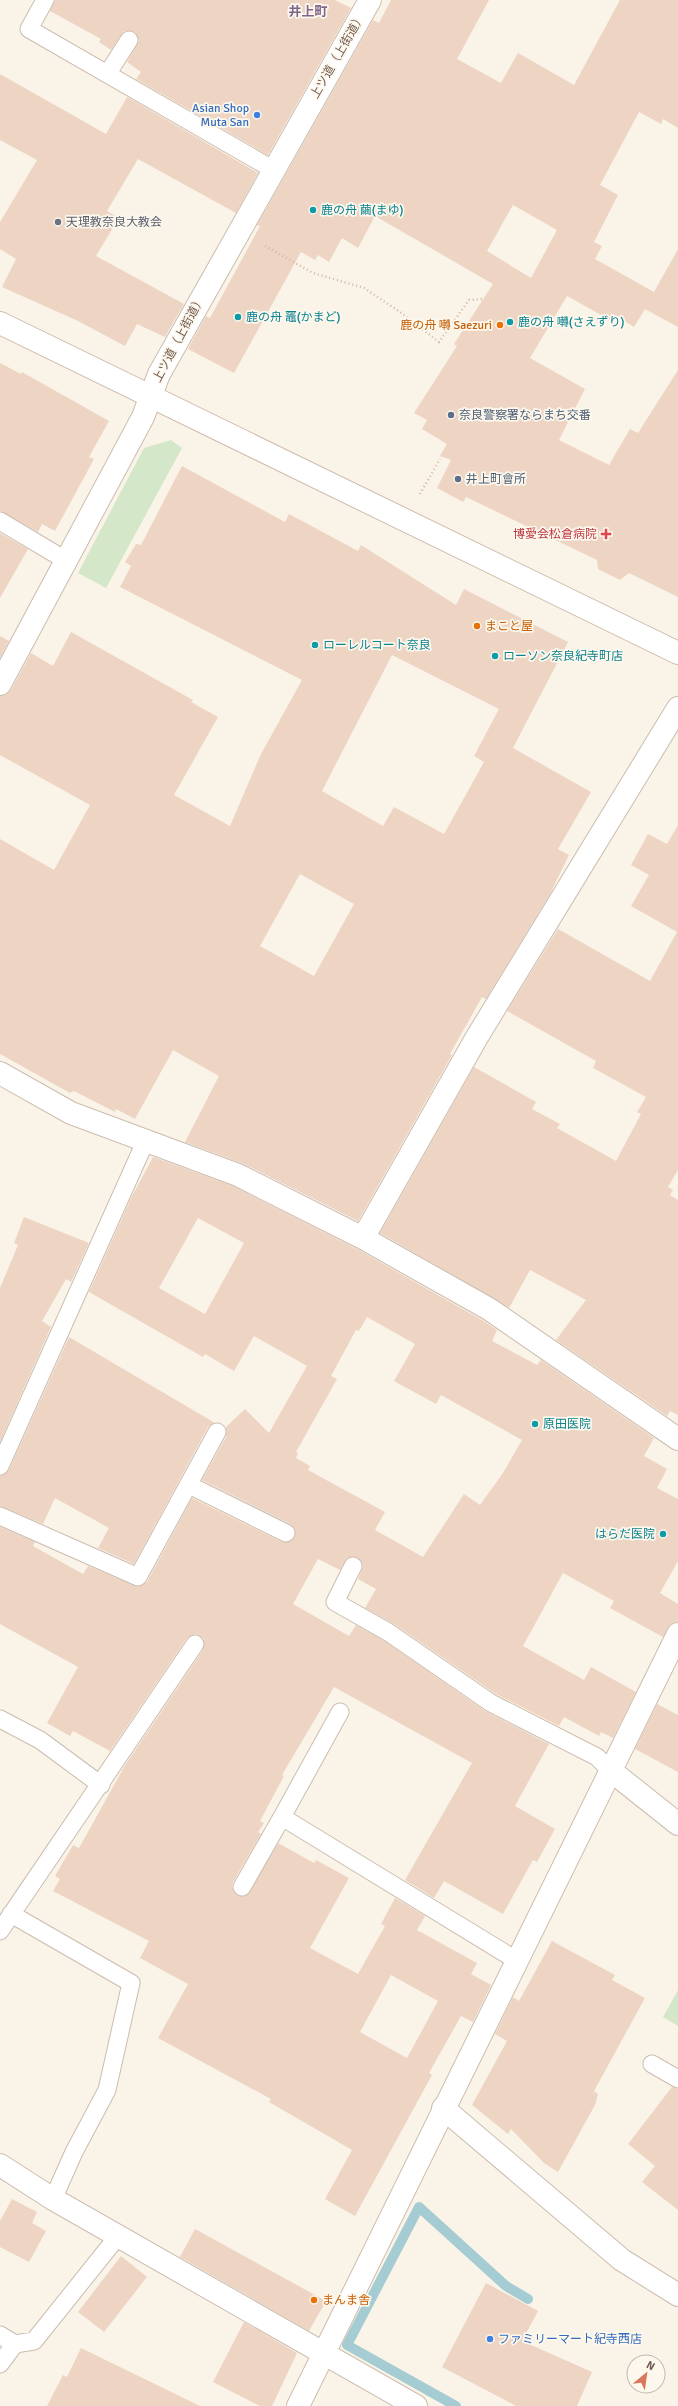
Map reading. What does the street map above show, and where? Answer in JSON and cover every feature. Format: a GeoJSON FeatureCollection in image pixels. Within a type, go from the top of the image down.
{"type":"FeatureCollection","features":[{"type":"Feature","properties":{"kind":"street","name":"上ツ道（上街道）"},"geometry":{"type":"LineString","coordinates":[[0,684],[143,417],[159,374],[370,0]]}},
{"type":"Feature","properties":{"kind":"street"},"geometry":{"type":"LineString","coordinates":[[0,323],[678,652]]}},
{"type":"Feature","properties":{"kind":"street"},"geometry":{"type":"LineString","coordinates":[[362,1238],[477,1037],[678,708]]}},
{"type":"Feature","properties":{"kind":"street"},"geometry":{"type":"LineString","coordinates":[[0,1073],[71,1113],[238,1175],[362,1238],[489,1309],[678,1439]]}},
{"type":"Feature","properties":{"kind":"street"},"geometry":{"type":"LineString","coordinates":[[298,2406],[443,2108],[678,1634]]}},
{"type":"Feature","properties":{"kind":"street"},"geometry":{"type":"LineString","coordinates":[[610,1770],[678,1824]]}},
{"type":"Feature","properties":{"kind":"street"},"geometry":{"type":"LineString","coordinates":[[443,2108],[622,2260],[678,2295]]}},
{"type":"Feature","properties":{"kind":"street"},"geometry":{"type":"LineString","coordinates":[[0,2165],[52,2199],[325,2352],[416,2406]]}},
{"type":"Feature","properties":{"kind":"lane"},"geometry":{"type":"LineString","coordinates":[[45,0],[29,29],[108,73],[274,170]]}},
{"type":"Feature","properties":{"kind":"lane"},"geometry":{"type":"LineString","coordinates":[[108,73],[128,40]]}},
{"type":"Feature","properties":{"kind":"lane"},"geometry":{"type":"LineString","coordinates":[[0,522],[67,561]]}},
{"type":"Feature","properties":{"kind":"lane"},"geometry":{"type":"LineString","coordinates":[[0,1466],[146,1140]]}},
{"type":"Feature","properties":{"kind":"lane"},"geometry":{"type":"LineString","coordinates":[[0,1516],[138,1577],[217,1432]]}},
{"type":"Feature","properties":{"kind":"lane"},"geometry":{"type":"LineString","coordinates":[[189,1485],[286,1533]]}},
{"type":"Feature","properties":{"kind":"lane"},"geometry":{"type":"LineString","coordinates":[[353,1566],[335,1602],[388,1632],[491,1703],[597,1757],[610,1770]]}},
{"type":"Feature","properties":{"kind":"lane"},"geometry":{"type":"LineString","coordinates":[[0,1931],[101,1785],[195,1644]]}},
{"type":"Feature","properties":{"kind":"lane"},"geometry":{"type":"LineString","coordinates":[[242,1887],[340,1712]]}},
{"type":"Feature","properties":{"kind":"lane"},"geometry":{"type":"LineString","coordinates":[[0,1719],[40,1740],[101,1785]]}},
{"type":"Feature","properties":{"kind":"lane"},"geometry":{"type":"LineString","coordinates":[[282,1817],[516,1960]]}},
{"type":"Feature","properties":{"kind":"lane"},"geometry":{"type":"LineString","coordinates":[[11,1914],[131,1984],[107,2090],[74,2152],[52,2199]]}},
{"type":"Feature","properties":{"kind":"lane"},"geometry":{"type":"LineString","coordinates":[[652,2064],[678,2079]]}},
{"type":"Feature","properties":{"kind":"lane"},"geometry":{"type":"LineString","coordinates":[[0,2335],[15,2344],[34,2341],[118,2236]]}},
{"type":"Feature","properties":{"kind":"lane"},"geometry":{"type":"LineString","coordinates":[[0,2364],[15,2344]]}},
{"type":"Feature","properties":{"kind":"path"},"geometry":{"type":"LineString","coordinates":[[239,231],[313,274],[364,288],[400,312],[439,342],[469,300],[483,300]]}},
{"type":"Feature","properties":{"kind":"path"},"geometry":{"type":"LineString","coordinates":[[419,496],[440,458]]}},
{"type":"Feature","properties":{"kind":"green space"},"geometry":{"type":"Polygon","coordinates":[[[171,440],[182,448],[106,588],[78,573],[144,448],[171,440]]]}},
{"type":"Feature","properties":{"kind":"green space"},"geometry":{"type":"Polygon","coordinates":[[[678,1990],[678,2026],[663,2017],[678,1990]]]}},
{"type":"Feature","properties":{"kind":"building"},"geometry":{"type":"Polygon","coordinates":[[[55,0],[335,0],[351,8],[268,155],[136,79],[141,72],[127,62],[139,41],[135,32],[124,31],[111,50],[99,42],[101,39],[50,11],[55,0]]]}},
{"type":"Feature","properties":{"kind":"building"},"geometry":{"type":"Polygon","coordinates":[[[391,0],[489,0],[457,59],[501,83],[518,53],[574,85],[620,0],[678,0],[678,128],[663,119],[661,124],[639,112],[600,185],[618,195],[594,242],[602,246],[595,259],[654,292],[678,249],[678,327],[645,309],[634,327],[615,315],[612,321],[567,296],[530,358],[585,389],[559,440],[609,465],[630,429],[638,433],[678,370],[678,597],[629,573],[620,580],[598,569],[597,560],[466,497],[463,502],[437,488],[451,460],[440,456],[447,444],[422,429],[427,420],[414,413],[457,346],[454,344],[493,284],[375,216],[358,248],[342,238],[329,262],[318,255],[315,260],[301,252],[234,373],[188,349],[206,316],[210,318],[260,226],[257,225],[373,20],[379,23],[391,0]],[[513,205],[487,251],[531,278],[557,230],[513,205]]]}},
{"type":"Feature","properties":{"kind":"building"},"geometry":{"type":"Polygon","coordinates":[[[0,74],[106,134],[127,97],[258,173],[236,213],[138,159],[107,211],[119,218],[96,256],[184,304],[165,337],[137,324],[125,346],[78,321],[2,287],[16,259],[0,249],[0,222],[37,160],[0,140],[0,74]]]}},
{"type":"Feature","properties":{"kind":"building"},"geometry":{"type":"Polygon","coordinates":[[[0,363],[21,374],[22,372],[109,421],[89,457],[94,459],[55,531],[42,524],[38,532],[0,511],[0,363]]]}},
{"type":"Feature","properties":{"kind":"building"},"geometry":{"type":"Polygon","coordinates":[[[182,466],[285,522],[289,514],[358,551],[361,545],[456,605],[464,589],[568,642],[513,748],[591,792],[558,849],[569,855],[550,894],[486,999],[482,997],[450,1054],[452,1055],[358,1221],[244,1164],[185,1142],[219,1076],[173,1050],[135,1119],[116,1109],[115,1112],[74,1091],[70,1093],[0,1054],[0,839],[54,870],[90,805],[0,755],[0,696],[6,695],[11,690],[31,653],[53,666],[71,632],[193,700],[191,702],[218,717],[174,795],[230,826],[261,754],[302,680],[120,587],[131,566],[125,562],[136,544],[141,545],[182,466]],[[392,655],[322,791],[383,826],[394,807],[444,834],[484,762],[474,756],[499,709],[392,655]],[[300,874],[260,946],[314,976],[354,904],[300,874]]]}},
{"type":"Feature","properties":{"kind":"building"},"geometry":{"type":"Polygon","coordinates":[[[0,533],[28,549],[0,598],[0,533]]]}},
{"type":"Feature","properties":{"kind":"building"},"geometry":{"type":"Polygon","coordinates":[[[0,636],[9,641],[0,658],[0,636]]]}},
{"type":"Feature","properties":{"kind":"building"},"geometry":{"type":"Polygon","coordinates":[[[678,825],[678,1170],[668,1187],[673,1190],[670,1195],[678,1200],[678,1415],[670,1411],[667,1416],[556,1340],[586,1300],[530,1270],[509,1308],[380,1233],[474,1067],[536,1102],[532,1109],[560,1124],[557,1128],[616,1161],[641,1114],[637,1112],[646,1097],[593,1068],[596,1061],[507,1011],[558,929],[650,981],[677,932],[631,906],[649,875],[631,865],[648,834],[667,844],[678,825]]]}},
{"type":"Feature","properties":{"kind":"building"},"geometry":{"type":"Polygon","coordinates":[[[153,1157],[233,1186],[357,1249],[482,1320],[497,1330],[492,1341],[537,1365],[541,1360],[654,1438],[644,1456],[667,1469],[657,1488],[678,1499],[678,1561],[660,1593],[678,1604],[678,1622],[671,1624],[663,1637],[610,1608],[614,1601],[563,1573],[523,1646],[584,1680],[591,1667],[636,1692],[613,1738],[601,1732],[599,1736],[564,1717],[559,1726],[496,1694],[394,1624],[365,1608],[376,1589],[358,1579],[363,1566],[357,1557],[347,1558],[340,1570],[318,1559],[293,1604],[349,1636],[356,1625],[383,1640],[485,1711],[549,1744],[515,1806],[555,1829],[537,1862],[533,1860],[503,1914],[444,1881],[434,1898],[405,1880],[472,1763],[334,1687],[282,1775],[284,1776],[260,1821],[264,1823],[258,1832],[261,1834],[233,1882],[232,1887],[237,1895],[247,1895],[278,1843],[314,1863],[316,1860],[349,1878],[310,1948],[358,1974],[385,1926],[381,1924],[395,1898],[425,1916],[417,1930],[477,1963],[471,1974],[491,1985],[473,2022],[461,2016],[429,2073],[432,2075],[355,2216],[325,2199],[352,2150],[269,2102],[271,2099],[158,2038],[188,1984],[140,1958],[149,1941],[53,1891],[60,1879],[55,1876],[73,1845],[79,1848],[124,1767],[203,1650],[204,1639],[195,1634],[187,1638],[110,1751],[73,1731],[70,1736],[47,1723],[78,1667],[0,1624],[0,1527],[35,1542],[33,1546],[83,1574],[88,1566],[138,1587],[147,1582],[192,1498],[282,1542],[291,1541],[295,1537],[294,1528],[290,1524],[202,1480],[226,1437],[226,1427],[245,1409],[269,1433],[307,1366],[254,1336],[234,1371],[205,1354],[203,1357],[89,1292],[131,1198],[153,1157]],[[198,1218],[159,1288],[205,1314],[244,1243],[198,1218]],[[367,1317],[359,1331],[356,1330],[331,1376],[337,1379],[296,1452],[298,1453],[296,1458],[310,1466],[308,1470],[385,1512],[375,1530],[423,1557],[464,1494],[480,1505],[503,1473],[522,1440],[441,1395],[436,1404],[394,1381],[415,1344],[367,1317]],[[391,1975],[360,2032],[407,2058],[438,2001],[391,1975]]]}},
{"type":"Feature","properties":{"kind":"building"},"geometry":{"type":"Polygon","coordinates":[[[24,1217],[89,1243],[71,1282],[66,1279],[42,1321],[51,1327],[0,1442],[0,1288],[18,1245],[14,1243],[24,1217]]]}},
{"type":"Feature","properties":{"kind":"building"},"geometry":{"type":"Polygon","coordinates":[[[69,1337],[215,1423],[208,1427],[134,1564],[98,1548],[109,1528],[55,1498],[43,1524],[0,1506],[0,1476],[9,1470],[69,1337]]]}},
{"type":"Feature","properties":{"kind":"building"},"geometry":{"type":"Polygon","coordinates":[[[657,1704],[678,1715],[678,1772],[635,1749],[657,1704]]]}},
{"type":"Feature","properties":{"kind":"building"},"geometry":{"type":"Polygon","coordinates":[[[552,1941],[615,1975],[612,1980],[645,1998],[594,2091],[598,2094],[595,2105],[558,2172],[544,2163],[511,2129],[508,2134],[472,2105],[507,2041],[495,2034],[513,1997],[519,2001],[552,1941]]]}},
{"type":"Feature","properties":{"kind":"building"},"geometry":{"type":"Polygon","coordinates":[[[672,2087],[678,2089],[678,2210],[642,2182],[655,2166],[628,2144],[672,2087]]]}},
{"type":"Feature","properties":{"kind":"building"},"geometry":{"type":"Polygon","coordinates":[[[12,2199],[37,2212],[32,2223],[46,2231],[29,2262],[0,2247],[0,2221],[12,2199]]]}},
{"type":"Feature","properties":{"kind":"building"},"geometry":{"type":"Polygon","coordinates":[[[195,2229],[326,2301],[309,2331],[180,2257],[195,2229]]]}},
{"type":"Feature","properties":{"kind":"building"},"geometry":{"type":"Polygon","coordinates":[[[121,2256],[147,2277],[104,2332],[78,2312],[121,2256]]]}},
{"type":"Feature","properties":{"kind":"building"},"geometry":{"type":"Polygon","coordinates":[[[486,2283],[538,2311],[522,2341],[592,2372],[577,2406],[516,2406],[442,2367],[486,2283]]]}},
{"type":"Feature","properties":{"kind":"building"},"geometry":{"type":"Polygon","coordinates":[[[244,2322],[297,2353],[272,2406],[260,2406],[213,2382],[244,2322]]]}},
{"type":"Feature","properties":{"kind":"building"},"geometry":{"type":"Polygon","coordinates":[[[81,2348],[200,2406],[47,2406],[63,2375],[67,2377],[81,2348]]]}},
{"type":"Feature","properties":{"kind":"waterway"},"geometry":{"type":"LineString","coordinates":[[456,2406],[347,2345],[419,2207],[506,2286],[528,2299]]}},
{"type":"Feature","properties":{"kind":"place","name":"Asian Shop Muta San"},"geometry":{"type":"Point","coordinates":[257,115]}},
{"type":"Feature","properties":{"kind":"place","name":"鹿の舟 繭(まゆ)"},"geometry":{"type":"Point","coordinates":[313,210]}},
{"type":"Feature","properties":{"kind":"place","name":"天理教奈良大教会"},"geometry":{"type":"Point","coordinates":[58,222]}},
{"type":"Feature","properties":{"kind":"place","name":"鹿の舟 竈(かまど)"},"geometry":{"type":"Point","coordinates":[238,317]}},
{"type":"Feature","properties":{"kind":"place","name":"鹿の舟 囀(さえずり)"},"geometry":{"type":"Point","coordinates":[510,322]}},
{"type":"Feature","properties":{"kind":"place","name":"鹿の舟 囀 Saezuri"},"geometry":{"type":"Point","coordinates":[500,325]}},
{"type":"Feature","properties":{"kind":"place","name":"奈良警察署ならまち交番"},"geometry":{"type":"Point","coordinates":[451,415]}},
{"type":"Feature","properties":{"kind":"place","name":"井上町會所"},"geometry":{"type":"Point","coordinates":[458,479]}},
{"type":"Feature","properties":{"kind":"place","name":"博愛会松倉病院"},"geometry":{"type":"Point","coordinates":[606,534]}},
{"type":"Feature","properties":{"kind":"place","name":"まこと屋"},"geometry":{"type":"Point","coordinates":[477,626]}},
{"type":"Feature","properties":{"kind":"place","name":"ローレルコート奈良"},"geometry":{"type":"Point","coordinates":[315,645]}},
{"type":"Feature","properties":{"kind":"place","name":"ローソン奈良紀寺町店"},"geometry":{"type":"Point","coordinates":[495,656]}},
{"type":"Feature","properties":{"kind":"place","name":"原田医院"},"geometry":{"type":"Point","coordinates":[535,1424]}},
{"type":"Feature","properties":{"kind":"place","name":"はらだ医院"},"geometry":{"type":"Point","coordinates":[663,1534]}},
{"type":"Feature","properties":{"kind":"place","name":"まんま舎"},"geometry":{"type":"Point","coordinates":[314,2300]}},
{"type":"Feature","properties":{"kind":"place","name":"ファミリーマート紀寺西店"},"geometry":{"type":"Point","coordinates":[490,2339]}},
{"type":"Feature","properties":{"kind":"district","name":"井上町"},"geometry":{"type":"Point","coordinates":[308,12]}}]}
